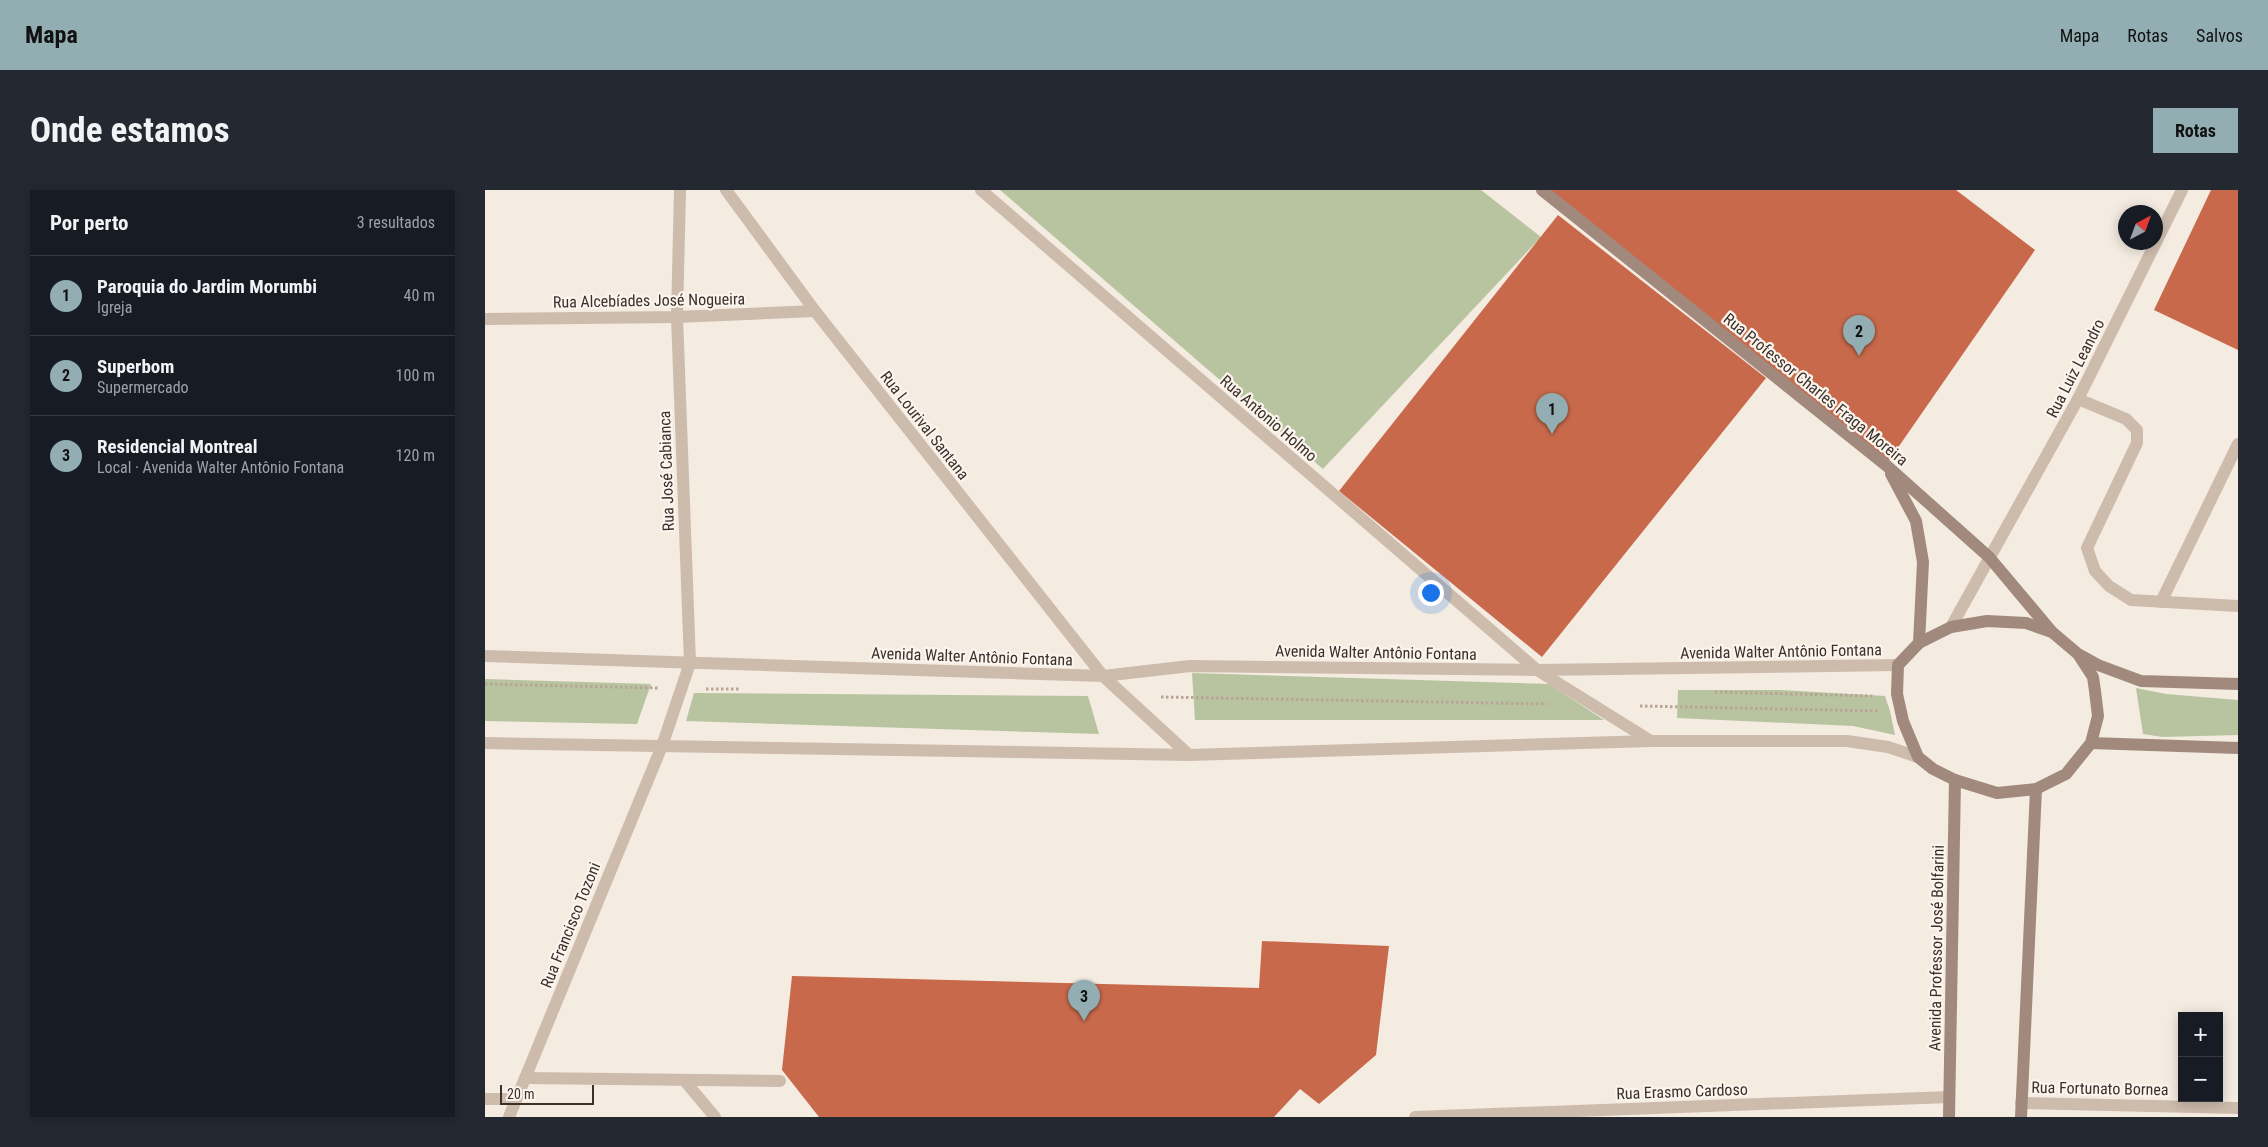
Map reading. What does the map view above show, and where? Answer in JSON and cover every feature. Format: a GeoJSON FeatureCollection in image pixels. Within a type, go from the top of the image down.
{"type":"FeatureCollection","features":[{"type":"Feature","properties":{"kind":"main road","name":"Rua Professor Charles Fraga Moreira"},"geometry":{"type":"LineString","coordinates":[[1542,190],[1887,466],[1989,557],[2052,632]]}},
{"type":"Feature","properties":{"kind":"main road"},"geometry":{"type":"LineString","coordinates":[[1887,466],[1917,520],[1923,562],[1919,643]]}},
{"type":"Feature","properties":{"kind":"main road","name":"Avenida Walter Antônio Fontana"},"geometry":{"type":"LineString","coordinates":[[1898,666],[1919,643],[1951,627],[1987,621],[2026,623],[2052,632],[2078,654],[2098,665],[2141,681],[2238,684]]}},
{"type":"Feature","properties":{"kind":"main road"},"geometry":{"type":"LineString","coordinates":[[1898,666],[1897,694],[1903,721],[1918,757],[1933,769],[1955,780],[1997,793],[2035,789],[2066,774],[2091,743],[2098,716],[2093,677],[2078,654]]}},
{"type":"Feature","properties":{"kind":"main road"},"geometry":{"type":"LineString","coordinates":[[2091,743],[2238,748]]}},
{"type":"Feature","properties":{"kind":"main road","name":"Avenida Professor José Bolfarini"},"geometry":{"type":"LineString","coordinates":[[1949,1117],[1955,780]]}},
{"type":"Feature","properties":{"kind":"main road"},"geometry":{"type":"LineString","coordinates":[[2021,1117],[2035,789]]}},
{"type":"Feature","properties":{"kind":"street","name":"Rua José Cabianca"},"geometry":{"type":"LineString","coordinates":[[662,746],[690,663],[677,317],[680,190]]}},
{"type":"Feature","properties":{"kind":"street","name":"Rua Lourival Santana"},"geometry":{"type":"LineString","coordinates":[[726,190],[815,311],[1103,676],[1189,754]]}},
{"type":"Feature","properties":{"kind":"street","name":"Rua Antonio Holmo"},"geometry":{"type":"LineString","coordinates":[[981,190],[1537,670],[1651,740]]}},
{"type":"Feature","properties":{"kind":"street","name":"Rua Luiz Leandro"},"geometry":{"type":"LineString","coordinates":[[1951,627],[2078,399],[2182,190]]}},
{"type":"Feature","properties":{"kind":"street","name":"Rua Alcebíades José Nogueira"},"geometry":{"type":"LineString","coordinates":[[485,319],[677,317],[815,311]]}},
{"type":"Feature","properties":{"kind":"street"},"geometry":{"type":"LineString","coordinates":[[2078,399],[2126,419],[2137,430],[2137,443],[2087,548],[2095,571],[2109,586],[2131,600],[2238,606]]}},
{"type":"Feature","properties":{"kind":"street"},"geometry":{"type":"LineString","coordinates":[[2161,602],[2238,444]]}},
{"type":"Feature","properties":{"kind":"street","name":"Avenida Walter Antônio Fontana"},"geometry":{"type":"LineString","coordinates":[[485,656],[1103,676],[1190,666],[1537,670],[1898,666]]}},
{"type":"Feature","properties":{"kind":"street"},"geometry":{"type":"LineString","coordinates":[[485,743],[1189,754],[1651,740],[1847,741],[1888,747],[1918,757]]}},
{"type":"Feature","properties":{"kind":"street","name":"Rua Francisco Tozoni"},"geometry":{"type":"LineString","coordinates":[[509,1117],[662,746]]}},
{"type":"Feature","properties":{"kind":"street"},"geometry":{"type":"LineString","coordinates":[[525,1078],[780,1081]]}},
{"type":"Feature","properties":{"kind":"street"},"geometry":{"type":"LineString","coordinates":[[684,1080],[715,1117]]}},
{"type":"Feature","properties":{"kind":"street","name":"Rua Erasmo Cardoso"},"geometry":{"type":"LineString","coordinates":[[1415,1117],[1949,1097]]}},
{"type":"Feature","properties":{"kind":"street"},"geometry":{"type":"LineString","coordinates":[[485,1099],[516,1100]]}},
{"type":"Feature","properties":{"kind":"street","name":"Rua Fortunato Bornea"},"geometry":{"type":"LineString","coordinates":[[2021,1103],[2238,1108]]}},
{"type":"Feature","properties":{"kind":"path"},"geometry":{"type":"LineString","coordinates":[[485,684],[741,689]]}},
{"type":"Feature","properties":{"kind":"path"},"geometry":{"type":"LineString","coordinates":[[1126,696],[1554,704]]}},
{"type":"Feature","properties":{"kind":"path"},"geometry":{"type":"LineString","coordinates":[[1633,706],[1881,711]]}},
{"type":"Feature","properties":{"kind":"green space"},"geometry":{"type":"Polygon","coordinates":[[[1000,190],[1481,190],[1541,237],[1323,469],[1000,190]]]}},
{"type":"Feature","properties":{"kind":"green space"},"geometry":{"type":"Polygon","coordinates":[[[1192,673],[1549,684],[1604,720],[1195,720],[1192,673]]]}},
{"type":"Feature","properties":{"kind":"green space"},"geometry":{"type":"Polygon","coordinates":[[[485,679],[651,684],[637,724],[485,721],[485,679]]]}},
{"type":"Feature","properties":{"kind":"green space"},"geometry":{"type":"Polygon","coordinates":[[[2136,688],[2166,694],[2238,700],[2238,735],[2162,737],[2143,734],[2136,688]]]}},
{"type":"Feature","properties":{"kind":"green space"},"geometry":{"type":"Polygon","coordinates":[[[1678,690],[1781,690],[1885,696],[1895,735],[1853,726],[1677,718],[1678,690]]]}},
{"type":"Feature","properties":{"kind":"green space"},"geometry":{"type":"Polygon","coordinates":[[[694,693],[1088,696],[1099,734],[686,721],[694,693]]]}},
{"type":"Feature","properties":{"kind":"building"},"geometry":{"type":"Polygon","coordinates":[[[1549,190],[1956,190],[2035,250],[1888,462],[1549,190]]]}},
{"type":"Feature","properties":{"kind":"building"},"geometry":{"type":"Polygon","coordinates":[[[2211,190],[2238,190],[2238,350],[2154,310],[2211,190]]]}},
{"type":"Feature","properties":{"kind":"building"},"geometry":{"type":"Polygon","coordinates":[[[1558,215],[1766,378],[1542,657],[1339,491],[1558,215]]]}},
{"type":"Feature","properties":{"kind":"building"},"geometry":{"type":"Polygon","coordinates":[[[1262,941],[1389,946],[1376,1055],[1319,1104],[1300,1089],[1274,1117],[819,1117],[782,1070],[792,976],[1259,988],[1262,941]]]}},
{"type":"Feature","properties":{"kind":"place","name":"Superbom"},"geometry":{"type":"Point","coordinates":[1859,356]}},
{"type":"Feature","properties":{"kind":"place","name":"Paroquia do Jardim Morumbi"},"geometry":{"type":"Point","coordinates":[1552,434]}},
{"type":"Feature","properties":{"kind":"place","name":"Residencial Montreal"},"geometry":{"type":"Point","coordinates":[1084,1021]}}]}
